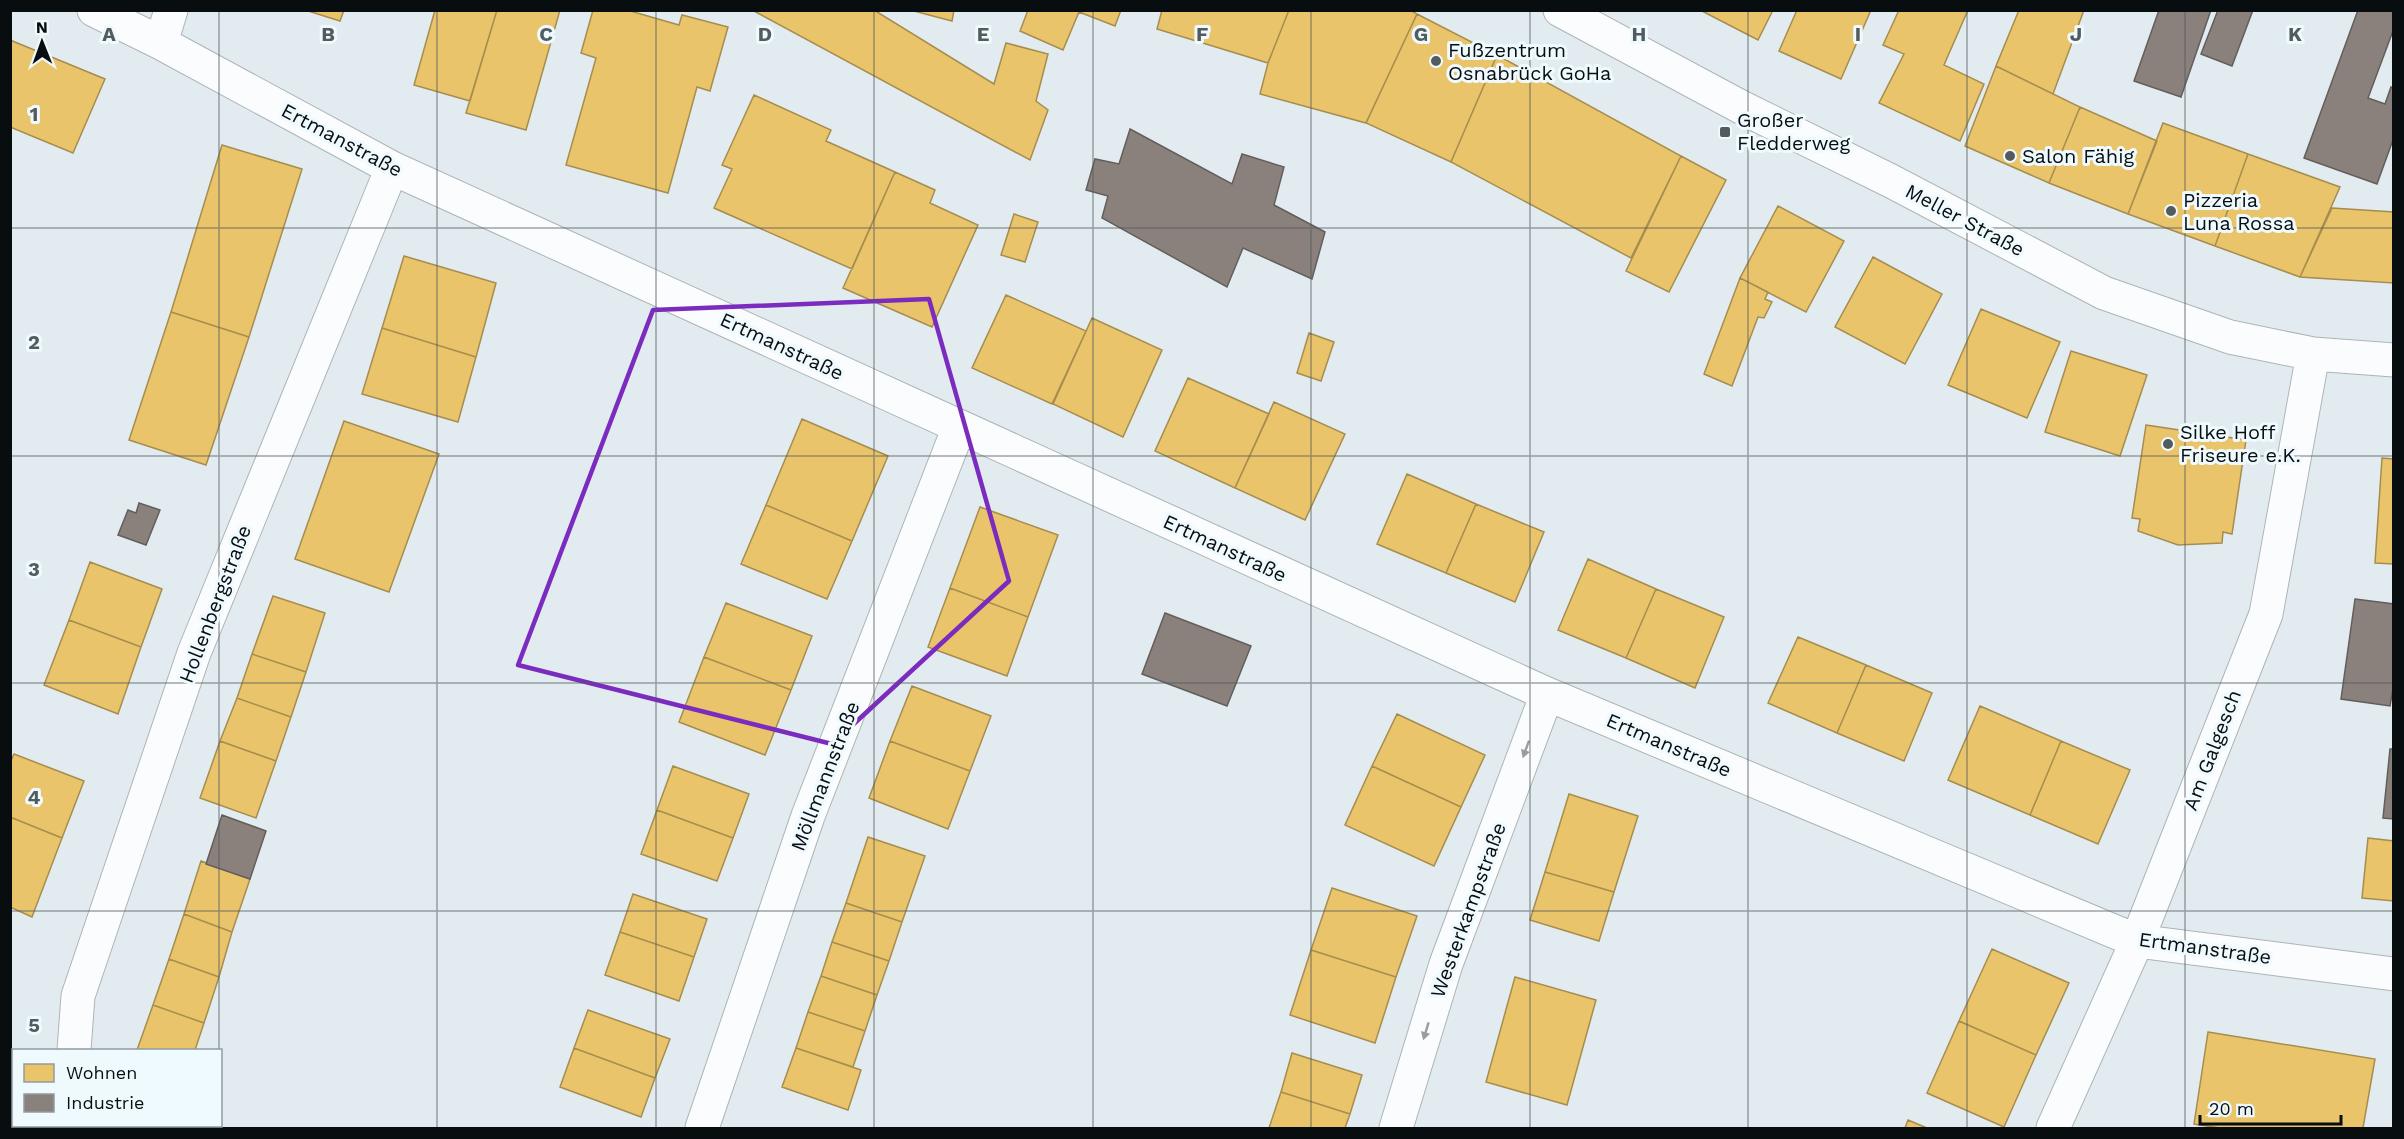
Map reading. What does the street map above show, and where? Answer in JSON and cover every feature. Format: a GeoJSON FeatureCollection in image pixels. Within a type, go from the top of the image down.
{"type":"FeatureCollection","features":[{"type":"Feature","properties":{"kind":"street","name":"Ertmanstraße"},"geometry":{"type":"LineString","coordinates":[[94,10],[161,43],[392,168],[1546,694],[2137,941],[2394,974]]}},
{"type":"Feature","properties":{"kind":"street"},"geometry":{"type":"LineString","coordinates":[[161,43],[171,10]]}},
{"type":"Feature","properties":{"kind":"street","name":"Meller Straße"},"geometry":{"type":"LineString","coordinates":[[1560,10],[2104,293],[2230,337],[2313,354],[2394,360]]}},
{"type":"Feature","properties":{"kind":"street","name":"Hollenbergstraße"},"geometry":{"type":"LineString","coordinates":[[75,1049],[78,996],[194,653],[392,168]]}},
{"type":"Feature","properties":{"kind":"street","name":"Am Galgesch"},"geometry":{"type":"LineString","coordinates":[[2053,1128],[2137,941],[2266,614],[2313,354]]}},
{"type":"Feature","properties":{"kind":"street","name":"Möllmannstraße"},"geometry":{"type":"LineString","coordinates":[[702,1128],[808,816],[959,427]]}},
{"type":"Feature","properties":{"kind":"street","name":"Westerkampstraße"},"geometry":{"type":"LineString","coordinates":[[1396,1128],[1446,964],[1546,694]]}},
{"type":"Feature","properties":{"kind":"highlighted area"},"geometry":{"type":"Polygon","coordinates":[[[929,299],[1009,581],[832,744],[518,665],[653,310],[929,299]]]}},
{"type":"Feature","properties":{"kind":"building: Wohnen"},"geometry":{"type":"Polygon","coordinates":[[[305,10],[344,10],[340,21],[305,10]]]}},
{"type":"Feature","properties":{"kind":"building: Wohnen"},"geometry":{"type":"Polygon","coordinates":[[[435,10],[497,10],[470,101],[414,85],[435,10]]]}},
{"type":"Feature","properties":{"kind":"building: Wohnen"},"geometry":{"type":"Polygon","coordinates":[[[497,10],[560,10],[526,130],[466,113],[497,10]]]}},
{"type":"Feature","properties":{"kind":"building: Wohnen"},"geometry":{"type":"Polygon","coordinates":[[[593,10],[627,10],[679,25],[682,15],[728,27],[710,91],[697,87],[668,193],[566,165],[596,58],[581,53],[593,10]]]}},
{"type":"Feature","properties":{"kind":"building: Wohnen"},"geometry":{"type":"Polygon","coordinates":[[[752,10],[874,10],[994,84],[1006,43],[1048,54],[1036,101],[1048,110],[1030,160],[752,10]]]}},
{"type":"Feature","properties":{"kind":"building: Wohnen"},"geometry":{"type":"Polygon","coordinates":[[[910,10],[954,10],[952,21],[910,10]]]}},
{"type":"Feature","properties":{"kind":"building: Wohnen"},"geometry":{"type":"Polygon","coordinates":[[[1028,10],[1121,10],[1115,26],[1079,12],[1063,50],[1020,31],[1028,10]]]}},
{"type":"Feature","properties":{"kind":"building: Wohnen"},"geometry":{"type":"Polygon","coordinates":[[[1162,10],[1289,10],[1268,63],[1157,29],[1162,10]]]}},
{"type":"Feature","properties":{"kind":"building: Wohnen"},"geometry":{"type":"Polygon","coordinates":[[[1289,10],[1410,10],[1417,14],[1366,123],[1260,94],[1268,63],[1289,10]]]}},
{"type":"Feature","properties":{"kind":"building: Wohnen"},"geometry":{"type":"Polygon","coordinates":[[[1700,10],[1773,10],[1758,40],[1700,10]]]}},
{"type":"Feature","properties":{"kind":"building: Wohnen"},"geometry":{"type":"Polygon","coordinates":[[[1797,10],[1871,10],[1841,79],[1779,51],[1797,10]]]}},
{"type":"Feature","properties":{"kind":"building: Wohnen"},"geometry":{"type":"Polygon","coordinates":[[[1899,10],[1968,10],[1944,65],[1984,84],[1960,141],[1879,103],[1904,54],[1883,45],[1899,10]]]}},
{"type":"Feature","properties":{"kind":"building: Wohnen"},"geometry":{"type":"Polygon","coordinates":[[[2019,10],[2084,10],[2053,94],[1996,66],[2019,10]]]}},
{"type":"Feature","properties":{"kind":"building: Wohnen"},"geometry":{"type":"Polygon","coordinates":[[[1417,14],[1497,55],[1451,162],[1366,123],[1417,14]]]}},
{"type":"Feature","properties":{"kind":"building: Wohnen"},"geometry":{"type":"Polygon","coordinates":[[[10,40],[105,79],[73,153],[10,127],[10,40]]]}},
{"type":"Feature","properties":{"kind":"building: Wohnen"},"geometry":{"type":"Polygon","coordinates":[[[1497,55],[1681,156],[1631,258],[1451,162],[1497,55]]]}},
{"type":"Feature","properties":{"kind":"building: Wohnen"},"geometry":{"type":"Polygon","coordinates":[[[1996,66],[2080,107],[2049,183],[1965,146],[1996,66]]]}},
{"type":"Feature","properties":{"kind":"building: Wohnen"},"geometry":{"type":"Polygon","coordinates":[[[754,95],[831,130],[826,141],[895,172],[852,269],[714,208],[732,169],[722,165],[754,95]]]}},
{"type":"Feature","properties":{"kind":"building: Wohnen"},"geometry":{"type":"Polygon","coordinates":[[[2080,107],[2157,141],[2128,214],[2049,183],[2080,107]]]}},
{"type":"Feature","properties":{"kind":"building: Wohnen"},"geometry":{"type":"Polygon","coordinates":[[[2163,123],[2248,154],[2215,246],[2128,214],[2163,123]]]}},
{"type":"Feature","properties":{"kind":"building: Wohnen"},"geometry":{"type":"Polygon","coordinates":[[[222,145],[302,169],[249,337],[171,312],[222,145]]]}},
{"type":"Feature","properties":{"kind":"building: Wohnen"},"geometry":{"type":"Polygon","coordinates":[[[2248,154],[2340,187],[2300,277],[2215,246],[2248,154]]]}},
{"type":"Feature","properties":{"kind":"building: Wohnen"},"geometry":{"type":"Polygon","coordinates":[[[1681,156],[1726,180],[1669,292],[1626,271],[1681,156]]]}},
{"type":"Feature","properties":{"kind":"building: Wohnen"},"geometry":{"type":"Polygon","coordinates":[[[895,172],[935,190],[930,203],[978,225],[932,327],[843,288],[895,172]]]}},
{"type":"Feature","properties":{"kind":"building: Wohnen"},"geometry":{"type":"Polygon","coordinates":[[[1778,206],[1844,241],[1806,312],[1740,278],[1778,206]]]}},
{"type":"Feature","properties":{"kind":"building: Wohnen"},"geometry":{"type":"Polygon","coordinates":[[[2332,208],[2394,212],[2394,283],[2300,277],[2332,208]]]}},
{"type":"Feature","properties":{"kind":"building: Wohnen"},"geometry":{"type":"Polygon","coordinates":[[[1014,214],[1038,222],[1025,262],[1001,255],[1014,214]]]}},
{"type":"Feature","properties":{"kind":"building: Wohnen"},"geometry":{"type":"Polygon","coordinates":[[[404,256],[496,283],[476,357],[382,328],[404,256]]]}},
{"type":"Feature","properties":{"kind":"building: Wohnen"},"geometry":{"type":"Polygon","coordinates":[[[1873,257],[1942,294],[1905,364],[1835,327],[1873,257]]]}},
{"type":"Feature","properties":{"kind":"building: Wohnen"},"geometry":{"type":"Polygon","coordinates":[[[1740,278],[1768,292],[1765,299],[1772,302],[1764,318],[1758,317],[1732,386],[1704,374],[1740,278]]]}},
{"type":"Feature","properties":{"kind":"building: Wohnen"},"geometry":{"type":"Polygon","coordinates":[[[1006,295],[1086,331],[1052,404],[972,368],[1006,295]]]}},
{"type":"Feature","properties":{"kind":"building: Wohnen"},"geometry":{"type":"Polygon","coordinates":[[[1981,309],[2060,342],[2027,418],[1948,385],[1981,309]]]}},
{"type":"Feature","properties":{"kind":"building: Wohnen"},"geometry":{"type":"Polygon","coordinates":[[[171,312],[249,337],[206,465],[129,440],[171,312]]]}},
{"type":"Feature","properties":{"kind":"building: Wohnen"},"geometry":{"type":"Polygon","coordinates":[[[1092,318],[1162,350],[1123,437],[1053,404],[1092,318]]]}},
{"type":"Feature","properties":{"kind":"building: Wohnen"},"geometry":{"type":"Polygon","coordinates":[[[382,328],[476,357],[458,422],[362,394],[382,328]]]}},
{"type":"Feature","properties":{"kind":"building: Wohnen"},"geometry":{"type":"Polygon","coordinates":[[[1309,333],[1334,342],[1321,381],[1297,373],[1309,333]]]}},
{"type":"Feature","properties":{"kind":"building: Wohnen"},"geometry":{"type":"Polygon","coordinates":[[[2071,351],[2147,375],[2120,456],[2045,432],[2071,351]]]}},
{"type":"Feature","properties":{"kind":"building: Wohnen"},"geometry":{"type":"Polygon","coordinates":[[[1188,378],[1269,414],[1235,488],[1155,451],[1188,378]]]}},
{"type":"Feature","properties":{"kind":"building: Wohnen"},"geometry":{"type":"Polygon","coordinates":[[[1274,402],[1345,434],[1305,520],[1235,488],[1274,402]]]}},
{"type":"Feature","properties":{"kind":"building: Wohnen"},"geometry":{"type":"Polygon","coordinates":[[[802,419],[888,456],[852,541],[766,505],[802,419]]]}},
{"type":"Feature","properties":{"kind":"building: Wohnen"},"geometry":{"type":"Polygon","coordinates":[[[344,421],[439,454],[389,592],[295,559],[344,421]]]}},
{"type":"Feature","properties":{"kind":"building: Wohnen"},"geometry":{"type":"Polygon","coordinates":[[[2146,425],[2246,440],[2232,534],[2223,532],[2222,543],[2178,545],[2138,531],[2140,519],[2132,518],[2146,425]]]}},
{"type":"Feature","properties":{"kind":"building: Wohnen"},"geometry":{"type":"Polygon","coordinates":[[[2382,458],[2394,459],[2394,564],[2375,563],[2382,458]]]}},
{"type":"Feature","properties":{"kind":"building: Wohnen"},"geometry":{"type":"Polygon","coordinates":[[[1407,474],[1476,504],[1446,573],[1377,544],[1407,474]]]}},
{"type":"Feature","properties":{"kind":"building: Wohnen"},"geometry":{"type":"Polygon","coordinates":[[[1476,504],[1544,532],[1515,602],[1446,573],[1476,504]]]}},
{"type":"Feature","properties":{"kind":"building: Wohnen"},"geometry":{"type":"Polygon","coordinates":[[[766,505],[852,541],[827,599],[741,564],[766,505]]]}},
{"type":"Feature","properties":{"kind":"building: Wohnen"},"geometry":{"type":"Polygon","coordinates":[[[980,507],[1058,535],[1028,617],[950,588],[980,507]]]}},
{"type":"Feature","properties":{"kind":"building: Wohnen"},"geometry":{"type":"Polygon","coordinates":[[[1588,559],[1656,589],[1626,658],[1558,630],[1588,559]]]}},
{"type":"Feature","properties":{"kind":"building: Wohnen"},"geometry":{"type":"Polygon","coordinates":[[[90,562],[162,589],[141,647],[69,620],[90,562]]]}},
{"type":"Feature","properties":{"kind":"building: Wohnen"},"geometry":{"type":"Polygon","coordinates":[[[950,588],[1028,617],[1007,676],[928,647],[950,588]]]}},
{"type":"Feature","properties":{"kind":"building: Wohnen"},"geometry":{"type":"Polygon","coordinates":[[[1656,589],[1724,617],[1695,688],[1626,658],[1656,589]]]}},
{"type":"Feature","properties":{"kind":"building: Wohnen"},"geometry":{"type":"Polygon","coordinates":[[[273,596],[325,613],[306,672],[252,654],[273,596]]]}},
{"type":"Feature","properties":{"kind":"building: Wohnen"},"geometry":{"type":"Polygon","coordinates":[[[726,603],[812,636],[791,690],[704,657],[726,603]]]}},
{"type":"Feature","properties":{"kind":"building: Wohnen"},"geometry":{"type":"Polygon","coordinates":[[[69,620],[141,647],[118,714],[44,685],[69,620]]]}},
{"type":"Feature","properties":{"kind":"building: Wohnen"},"geometry":{"type":"Polygon","coordinates":[[[1798,637],[1866,665],[1837,733],[1768,703],[1798,637]]]}},
{"type":"Feature","properties":{"kind":"building: Wohnen"},"geometry":{"type":"Polygon","coordinates":[[[252,654],[306,672],[291,717],[237,698],[252,654]]]}},
{"type":"Feature","properties":{"kind":"building: Wohnen"},"geometry":{"type":"Polygon","coordinates":[[[704,657],[791,690],[765,755],[679,722],[704,657]]]}},
{"type":"Feature","properties":{"kind":"building: Wohnen"},"geometry":{"type":"Polygon","coordinates":[[[1866,665],[1932,693],[1904,761],[1837,733],[1866,665]]]}},
{"type":"Feature","properties":{"kind":"building: Wohnen"},"geometry":{"type":"Polygon","coordinates":[[[912,686],[991,716],[970,771],[890,741],[912,686]]]}},
{"type":"Feature","properties":{"kind":"building: Wohnen"},"geometry":{"type":"Polygon","coordinates":[[[237,698],[291,717],[276,761],[220,741],[237,698]]]}},
{"type":"Feature","properties":{"kind":"building: Wohnen"},"geometry":{"type":"Polygon","coordinates":[[[1980,706],[2061,741],[2030,815],[1948,780],[1980,706]]]}},
{"type":"Feature","properties":{"kind":"building: Wohnen"},"geometry":{"type":"Polygon","coordinates":[[[1397,714],[1485,755],[1461,807],[1372,766],[1397,714]]]}},
{"type":"Feature","properties":{"kind":"building: Wohnen"},"geometry":{"type":"Polygon","coordinates":[[[220,741],[276,761],[256,818],[200,798],[220,741]]]}},
{"type":"Feature","properties":{"kind":"building: Wohnen"},"geometry":{"type":"Polygon","coordinates":[[[890,741],[970,771],[948,829],[869,798],[890,741]]]}},
{"type":"Feature","properties":{"kind":"building: Wohnen"},"geometry":{"type":"Polygon","coordinates":[[[2061,741],[2130,770],[2098,844],[2030,815],[2061,741]]]}},
{"type":"Feature","properties":{"kind":"building: Wohnen"},"geometry":{"type":"Polygon","coordinates":[[[14,754],[84,781],[62,838],[10,817],[10,763],[14,754]]]}},
{"type":"Feature","properties":{"kind":"building: Wohnen"},"geometry":{"type":"Polygon","coordinates":[[[673,766],[749,794],[733,838],[657,810],[673,766]]]}},
{"type":"Feature","properties":{"kind":"building: Wohnen"},"geometry":{"type":"Polygon","coordinates":[[[1372,766],[1461,807],[1434,866],[1345,825],[1372,766]]]}},
{"type":"Feature","properties":{"kind":"building: Wohnen"},"geometry":{"type":"Polygon","coordinates":[[[1569,794],[1638,816],[1614,892],[1545,872],[1569,794]]]}},
{"type":"Feature","properties":{"kind":"building: Wohnen"},"geometry":{"type":"Polygon","coordinates":[[[657,810],[733,838],[717,881],[641,854],[657,810]]]}},
{"type":"Feature","properties":{"kind":"building: Wohnen"},"geometry":{"type":"Polygon","coordinates":[[[10,817],[62,838],[32,917],[10,907],[10,817]]]}},
{"type":"Feature","properties":{"kind":"building: Wohnen"},"geometry":{"type":"Polygon","coordinates":[[[868,837],[925,856],[902,922],[846,903],[868,837]]]}},
{"type":"Feature","properties":{"kind":"building: Wohnen"},"geometry":{"type":"Polygon","coordinates":[[[2368,838],[2394,841],[2394,901],[2362,898],[2368,838]]]}},
{"type":"Feature","properties":{"kind":"building: Wohnen"},"geometry":{"type":"Polygon","coordinates":[[[201,861],[250,879],[232,932],[184,914],[201,861]]]}},
{"type":"Feature","properties":{"kind":"building: Wohnen"},"geometry":{"type":"Polygon","coordinates":[[[1545,872],[1614,892],[1599,941],[1530,920],[1545,872]]]}},
{"type":"Feature","properties":{"kind":"building: Wohnen"},"geometry":{"type":"Polygon","coordinates":[[[1332,888],[1417,916],[1396,977],[1311,950],[1332,888]]]}},
{"type":"Feature","properties":{"kind":"building: Wohnen"},"geometry":{"type":"Polygon","coordinates":[[[633,894],[707,919],[694,957],[620,932],[633,894]]]}},
{"type":"Feature","properties":{"kind":"building: Wohnen"},"geometry":{"type":"Polygon","coordinates":[[[846,903],[902,922],[889,961],[832,942],[846,903]]]}},
{"type":"Feature","properties":{"kind":"building: Wohnen"},"geometry":{"type":"Polygon","coordinates":[[[184,914],[232,932],[219,977],[169,959],[184,914]]]}},
{"type":"Feature","properties":{"kind":"building: Wohnen"},"geometry":{"type":"Polygon","coordinates":[[[620,932],[694,957],[679,1001],[605,975],[620,932]]]}},
{"type":"Feature","properties":{"kind":"building: Wohnen"},"geometry":{"type":"Polygon","coordinates":[[[832,942],[889,961],[877,995],[821,976],[832,942]]]}},
{"type":"Feature","properties":{"kind":"building: Wohnen"},"geometry":{"type":"Polygon","coordinates":[[[1992,949],[2069,983],[2036,1055],[1959,1021],[1992,949]]]}},
{"type":"Feature","properties":{"kind":"building: Wohnen"},"geometry":{"type":"Polygon","coordinates":[[[1311,950],[1396,977],[1375,1043],[1290,1015],[1311,950]]]}},
{"type":"Feature","properties":{"kind":"building: Wohnen"},"geometry":{"type":"Polygon","coordinates":[[[169,959],[219,977],[204,1023],[153,1005],[169,959]]]}},
{"type":"Feature","properties":{"kind":"building: Wohnen"},"geometry":{"type":"Polygon","coordinates":[[[821,976],[877,995],[865,1031],[808,1012],[821,976]]]}},
{"type":"Feature","properties":{"kind":"building: Wohnen"},"geometry":{"type":"Polygon","coordinates":[[[1515,977],[1596,1000],[1567,1105],[1486,1082],[1515,977]]]}},
{"type":"Feature","properties":{"kind":"building: Wohnen"},"geometry":{"type":"Polygon","coordinates":[[[153,1005],[204,1023],[195,1049],[137,1049],[153,1005]]]}},
{"type":"Feature","properties":{"kind":"building: Wohnen"},"geometry":{"type":"Polygon","coordinates":[[[588,1010],[670,1039],[655,1078],[574,1048],[588,1010]]]}},
{"type":"Feature","properties":{"kind":"building: Wohnen"},"geometry":{"type":"Polygon","coordinates":[[[808,1012],[865,1031],[853,1067],[796,1048],[808,1012]]]}},
{"type":"Feature","properties":{"kind":"building: Wohnen"},"geometry":{"type":"Polygon","coordinates":[[[1959,1021],[2036,1055],[2004,1127],[1927,1093],[1959,1021]]]}},
{"type":"Feature","properties":{"kind":"building: Wohnen"},"geometry":{"type":"Polygon","coordinates":[[[2208,1032],[2375,1059],[2363,1128],[2220,1128],[2194,1124],[2208,1032]]]}},
{"type":"Feature","properties":{"kind":"building: Wohnen"},"geometry":{"type":"Polygon","coordinates":[[[574,1048],[655,1078],[641,1117],[560,1087],[574,1048]]]}},
{"type":"Feature","properties":{"kind":"building: Wohnen"},"geometry":{"type":"Polygon","coordinates":[[[796,1048],[861,1070],[848,1110],[782,1087],[796,1048]]]}},
{"type":"Feature","properties":{"kind":"building: Wohnen"},"geometry":{"type":"Polygon","coordinates":[[[1292,1053],[1362,1075],[1350,1114],[1281,1092],[1292,1053]]]}},
{"type":"Feature","properties":{"kind":"building: Wohnen"},"geometry":{"type":"Polygon","coordinates":[[[1281,1092],[1350,1114],[1345,1128],[1269,1128],[1281,1092]]]}},
{"type":"Feature","properties":{"kind":"building: Wohnen"},"geometry":{"type":"Polygon","coordinates":[[[1908,1120],[1927,1128],[1905,1128],[1908,1120]]]}},
{"type":"Feature","properties":{"kind":"building: Industrie"},"geometry":{"type":"Polygon","coordinates":[[[2159,10],[2211,10],[2181,97],[2134,81],[2159,10]]]}},
{"type":"Feature","properties":{"kind":"building: Industrie"},"geometry":{"type":"Polygon","coordinates":[[[2218,10],[2253,10],[2232,66],[2201,54],[2218,10]]]}},
{"type":"Feature","properties":{"kind":"building: Industrie"},"geometry":{"type":"Polygon","coordinates":[[[2358,10],[2394,10],[2394,28],[2368,98],[2385,104],[2391,87],[2394,88],[2394,137],[2377,184],[2304,158],[2358,10]]]}},
{"type":"Feature","properties":{"kind":"building: Industrie"},"geometry":{"type":"Polygon","coordinates":[[[1130,129],[1232,184],[1242,154],[1284,167],[1274,205],[1325,232],[1312,279],[1243,248],[1227,287],[1102,218],[1108,196],[1086,190],[1095,159],[1119,164],[1130,129]]]}},
{"type":"Feature","properties":{"kind":"building: Industrie"},"geometry":{"type":"Polygon","coordinates":[[[139,503],[160,510],[146,545],[118,535],[128,510],[136,513],[139,503]]]}},
{"type":"Feature","properties":{"kind":"building: Industrie"},"geometry":{"type":"Polygon","coordinates":[[[2355,599],[2394,604],[2394,683],[2390,706],[2341,699],[2355,599]]]}},
{"type":"Feature","properties":{"kind":"building: Industrie"},"geometry":{"type":"Polygon","coordinates":[[[1165,613],[1251,646],[1227,706],[1142,674],[1165,613]]]}},
{"type":"Feature","properties":{"kind":"building: Industrie"},"geometry":{"type":"Polygon","coordinates":[[[2390,749],[2394,749],[2394,819],[2383,818],[2390,749]]]}},
{"type":"Feature","properties":{"kind":"building: Industrie"},"geometry":{"type":"Polygon","coordinates":[[[222,815],[266,831],[250,879],[206,864],[222,815]]]}},
{"type":"Feature","properties":{"kind":"place","name":"Fußzentrum Osnabrück GoHa"},"geometry":{"type":"Point","coordinates":[1436,61]}},
{"type":"Feature","properties":{"kind":"place","name":"Großer Fledderweg"},"geometry":{"type":"Point","coordinates":[1725,132]}},
{"type":"Feature","properties":{"kind":"place","name":"Salon Fähig"},"geometry":{"type":"Point","coordinates":[2010,156]}},
{"type":"Feature","properties":{"kind":"place","name":"Pizzeria Luna Rossa"},"geometry":{"type":"Point","coordinates":[2171,211]}},
{"type":"Feature","properties":{"kind":"place","name":"Silke Hoff Friseure e.K."},"geometry":{"type":"Point","coordinates":[2168,444]}}]}
